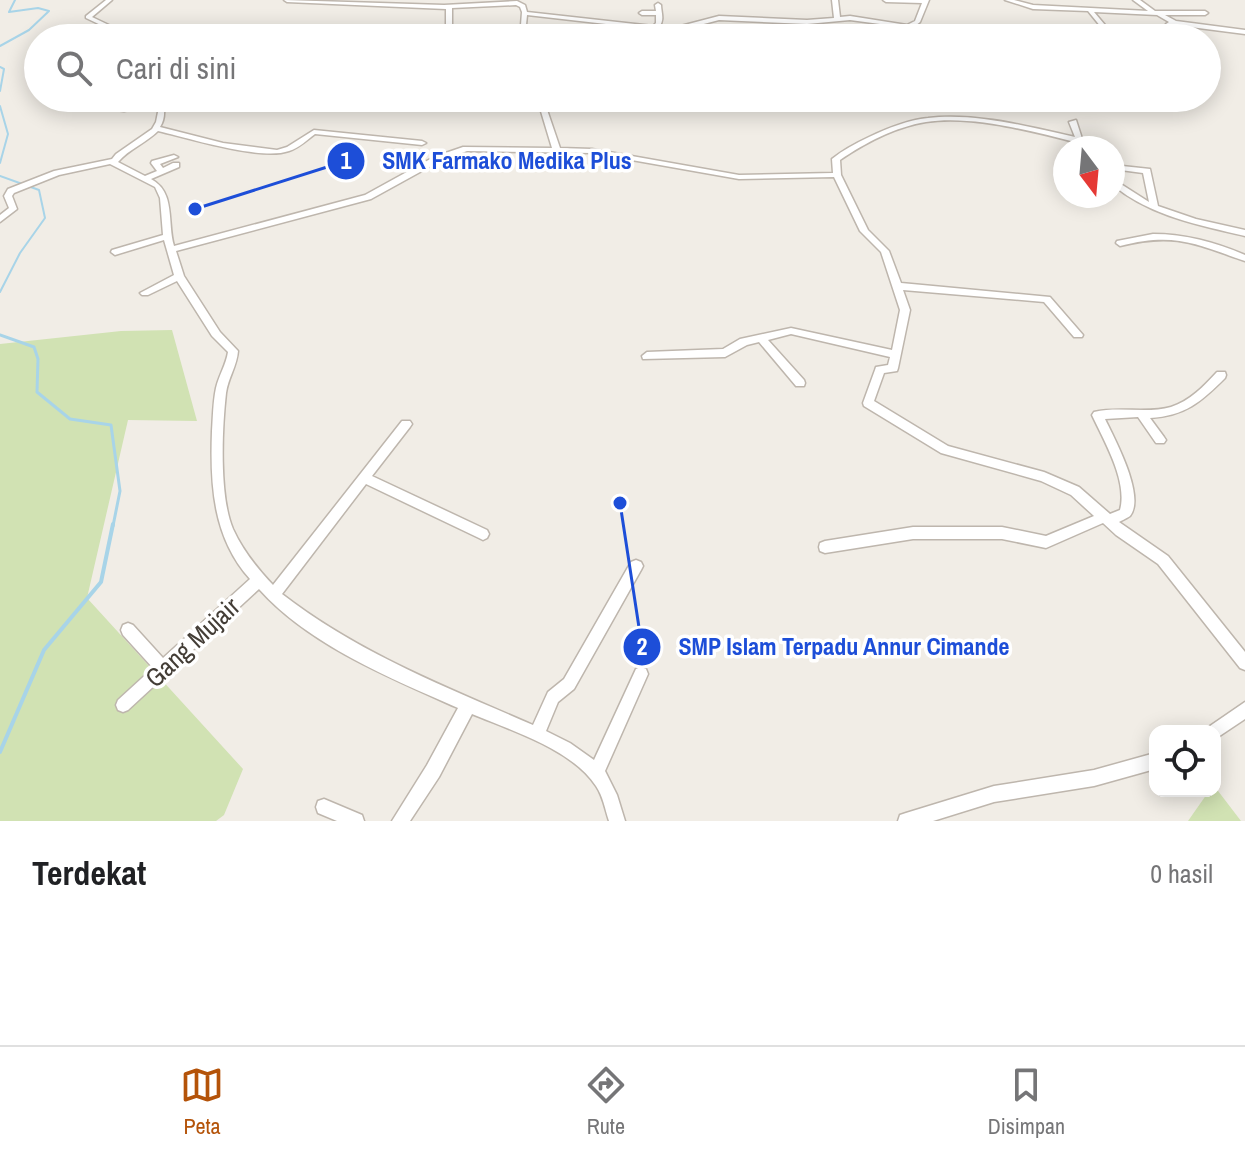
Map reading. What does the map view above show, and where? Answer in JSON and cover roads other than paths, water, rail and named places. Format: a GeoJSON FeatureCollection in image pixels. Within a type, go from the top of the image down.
{"type":"FeatureCollection","features":[{"type":"Feature","properties":{"kind":"street"},"geometry":{"type":"LineString","coordinates":[[103,24],[88,17],[109,0]]}},
{"type":"Feature","properties":{"kind":"street"},"geometry":{"type":"LineString","coordinates":[[287,0],[449,7],[517,3],[523,6],[523,24]]}},
{"type":"Feature","properties":{"kind":"street"},"geometry":{"type":"LineString","coordinates":[[835,0],[837,19]]}},
{"type":"Feature","properties":{"kind":"street"},"geometry":{"type":"LineString","coordinates":[[886,0],[926,1],[914,24]]}},
{"type":"Feature","properties":{"kind":"street"},"geometry":{"type":"LineString","coordinates":[[1008,0],[1026,7],[1205,13]]}},
{"type":"Feature","properties":{"kind":"street"},"geometry":{"type":"LineString","coordinates":[[1136,0],[1174,23]]}},
{"type":"Feature","properties":{"kind":"street"},"geometry":{"type":"LineString","coordinates":[[449,7],[449,24]]}},
{"type":"Feature","properties":{"kind":"street"},"geometry":{"type":"LineString","coordinates":[[642,13],[659,9],[658,24]]}},
{"type":"Feature","properties":{"kind":"street"},"geometry":{"type":"LineString","coordinates":[[1090,10],[1100,24]]}},
{"type":"Feature","properties":{"kind":"street"},"geometry":{"type":"LineString","coordinates":[[524,13],[627,24]]}},
{"type":"Feature","properties":{"kind":"street"},"geometry":{"type":"LineString","coordinates":[[698,24],[719,18],[837,19],[890,24]]}},
{"type":"Feature","properties":{"kind":"street"},"geometry":{"type":"LineString","coordinates":[[592,24],[596,19]]}},
{"type":"Feature","properties":{"kind":"street"},"geometry":{"type":"LineString","coordinates":[[1169,24],[1182,24]]}},
{"type":"Feature","properties":{"kind":"street"},"geometry":{"type":"LineString","coordinates":[[1221,29],[1245,32]]}},
{"type":"Feature","properties":{"kind":"street"},"geometry":{"type":"LineString","coordinates":[[0,219],[13,209],[9,193],[38,180],[113,161],[150,138],[156,128],[158,112]]}},
{"type":"Feature","properties":{"kind":"street"},"geometry":{"type":"LineString","coordinates":[[546,112],[556,149]]}},
{"type":"Feature","properties":{"kind":"street"},"geometry":{"type":"LineString","coordinates":[[1053,137],[1006,126],[926,120],[888,133],[842,154],[835,161],[837,175],[864,231],[885,251],[906,318],[896,339],[893,368],[879,372],[868,400],[870,406],[953,453],[1061,483],[1163,560],[1245,663]]}},
{"type":"Feature","properties":{"kind":"street"},"geometry":{"type":"LineString","coordinates":[[1073,122],[1077,136]]}},
{"type":"Feature","properties":{"kind":"street"},"geometry":{"type":"LineString","coordinates":[[156,128],[277,152],[290,149],[314,132],[422,143]]}},
{"type":"Feature","properties":{"kind":"street"},"geometry":{"type":"LineString","coordinates":[[183,147],[188,136]]}},
{"type":"Feature","properties":{"kind":"street"},"geometry":{"type":"LineString","coordinates":[[173,249],[368,197],[437,159],[458,151],[556,149],[602,152],[739,177],[837,175]]}},
{"type":"Feature","properties":{"kind":"street"},"geometry":{"type":"LineString","coordinates":[[113,161],[122,169],[158,186],[164,198],[167,236],[179,276],[216,334],[233,351],[221,392],[220,484],[226,528],[260,579],[273,595],[362,658],[537,735],[596,772],[617,821]]}},
{"type":"Feature","properties":{"kind":"street"},"geometry":{"type":"LineString","coordinates":[[146,179],[162,172],[175,161]]}},
{"type":"Feature","properties":{"kind":"street"},"geometry":{"type":"LineString","coordinates":[[1125,168],[1147,171],[1154,205]]}},
{"type":"Feature","properties":{"kind":"street"},"geometry":{"type":"LineString","coordinates":[[1125,191],[1199,223],[1245,233]]}},
{"type":"Feature","properties":{"kind":"street"},"geometry":{"type":"LineString","coordinates":[[1120,243],[1145,235],[1185,238],[1210,243],[1245,258]]}},
{"type":"Feature","properties":{"kind":"street"},"geometry":{"type":"LineString","coordinates":[[115,252],[167,236]]}},
{"type":"Feature","properties":{"kind":"street"},"geometry":{"type":"LineString","coordinates":[[145,293],[179,276]]}},
{"type":"Feature","properties":{"kind":"street"},"geometry":{"type":"LineString","coordinates":[[897,286],[1044,299],[1078,335]]}},
{"type":"Feature","properties":{"kind":"street"},"geometry":{"type":"LineString","coordinates":[[647,356],[725,353],[761,338],[799,332],[895,354]]}},
{"type":"Feature","properties":{"kind":"street"},"geometry":{"type":"LineString","coordinates":[[761,338],[800,383]]}},
{"type":"Feature","properties":{"kind":"street"},"geometry":{"type":"LineString","coordinates":[[825,547],[913,533],[1002,533],[1046,542],[1125,513],[1128,503],[1116,453],[1098,415],[1143,416],[1193,404],[1221,375]]}},
{"type":"Feature","properties":{"kind":"street"},"geometry":{"type":"LineString","coordinates":[[1143,416],[1160,440]]}},
{"type":"Feature","properties":{"kind":"street"},"geometry":{"type":"LineString","coordinates":[[273,595],[406,424]]}},
{"type":"Feature","properties":{"kind":"street"},"geometry":{"type":"LineString","coordinates":[[366,479],[483,534]]}},
{"type":"Feature","properties":{"kind":"street"},"geometry":{"type":"LineString","coordinates":[[537,735],[553,697],[569,684],[636,566]]}},
{"type":"Feature","properties":{"kind":"street","name":"Gang Mujair"},"geometry":{"type":"LineString","coordinates":[[123,705],[260,579]]}},
{"type":"Feature","properties":{"kind":"street"},"geometry":{"type":"LineString","coordinates":[[128,630],[163,669]]}},
{"type":"Feature","properties":{"kind":"street"},"geometry":{"type":"LineString","coordinates":[[596,772],[641,674]]}},
{"type":"Feature","properties":{"kind":"street"},"geometry":{"type":"LineString","coordinates":[[400,821],[433,771],[468,705]]}},
{"type":"Feature","properties":{"kind":"street"},"geometry":{"type":"LineString","coordinates":[[1221,727],[1245,710]]}},
{"type":"Feature","properties":{"kind":"street"},"geometry":{"type":"LineString","coordinates":[[906,821],[927,818],[994,794],[1094,778],[1149,763]]}},
{"type":"Feature","properties":{"kind":"street"},"geometry":{"type":"LineString","coordinates":[[324,807],[356,821]]}},
{"type":"Feature","properties":{"kind":"waterway"},"geometry":{"type":"LineString","coordinates":[[15,0],[9,12],[38,8],[49,11],[35,24]]}},
{"type":"Feature","properties":{"kind":"waterway"},"geometry":{"type":"LineString","coordinates":[[0,46],[24,33]]}},
{"type":"Feature","properties":{"kind":"waterway"},"geometry":{"type":"LineString","coordinates":[[0,67],[4,69],[0,91]]}},
{"type":"Feature","properties":{"kind":"waterway"},"geometry":{"type":"LineString","coordinates":[[0,106],[8,134],[0,163]]}},
{"type":"Feature","properties":{"kind":"waterway"},"geometry":{"type":"LineString","coordinates":[[0,176],[39,190],[45,218],[20,253],[0,292]]}},
{"type":"Feature","properties":{"kind":"waterway"},"geometry":{"type":"LineString","coordinates":[[0,335],[34,347],[38,359],[37,392],[70,419],[111,425],[120,491],[113,526]]}},
{"type":"Feature","properties":{"kind":"waterway"},"geometry":{"type":"LineString","coordinates":[[0,752],[44,650],[101,582],[113,524]]}},
{"type":"Feature","properties":{"kind":"place","name":"SMK Farmako Medika Plus"},"geometry":{"type":"Point","coordinates":[195,209]}},
{"type":"Feature","properties":{"kind":"place","name":"SMP Islam Terpadu Annur Cimande"},"geometry":{"type":"Point","coordinates":[620,503]}}]}
